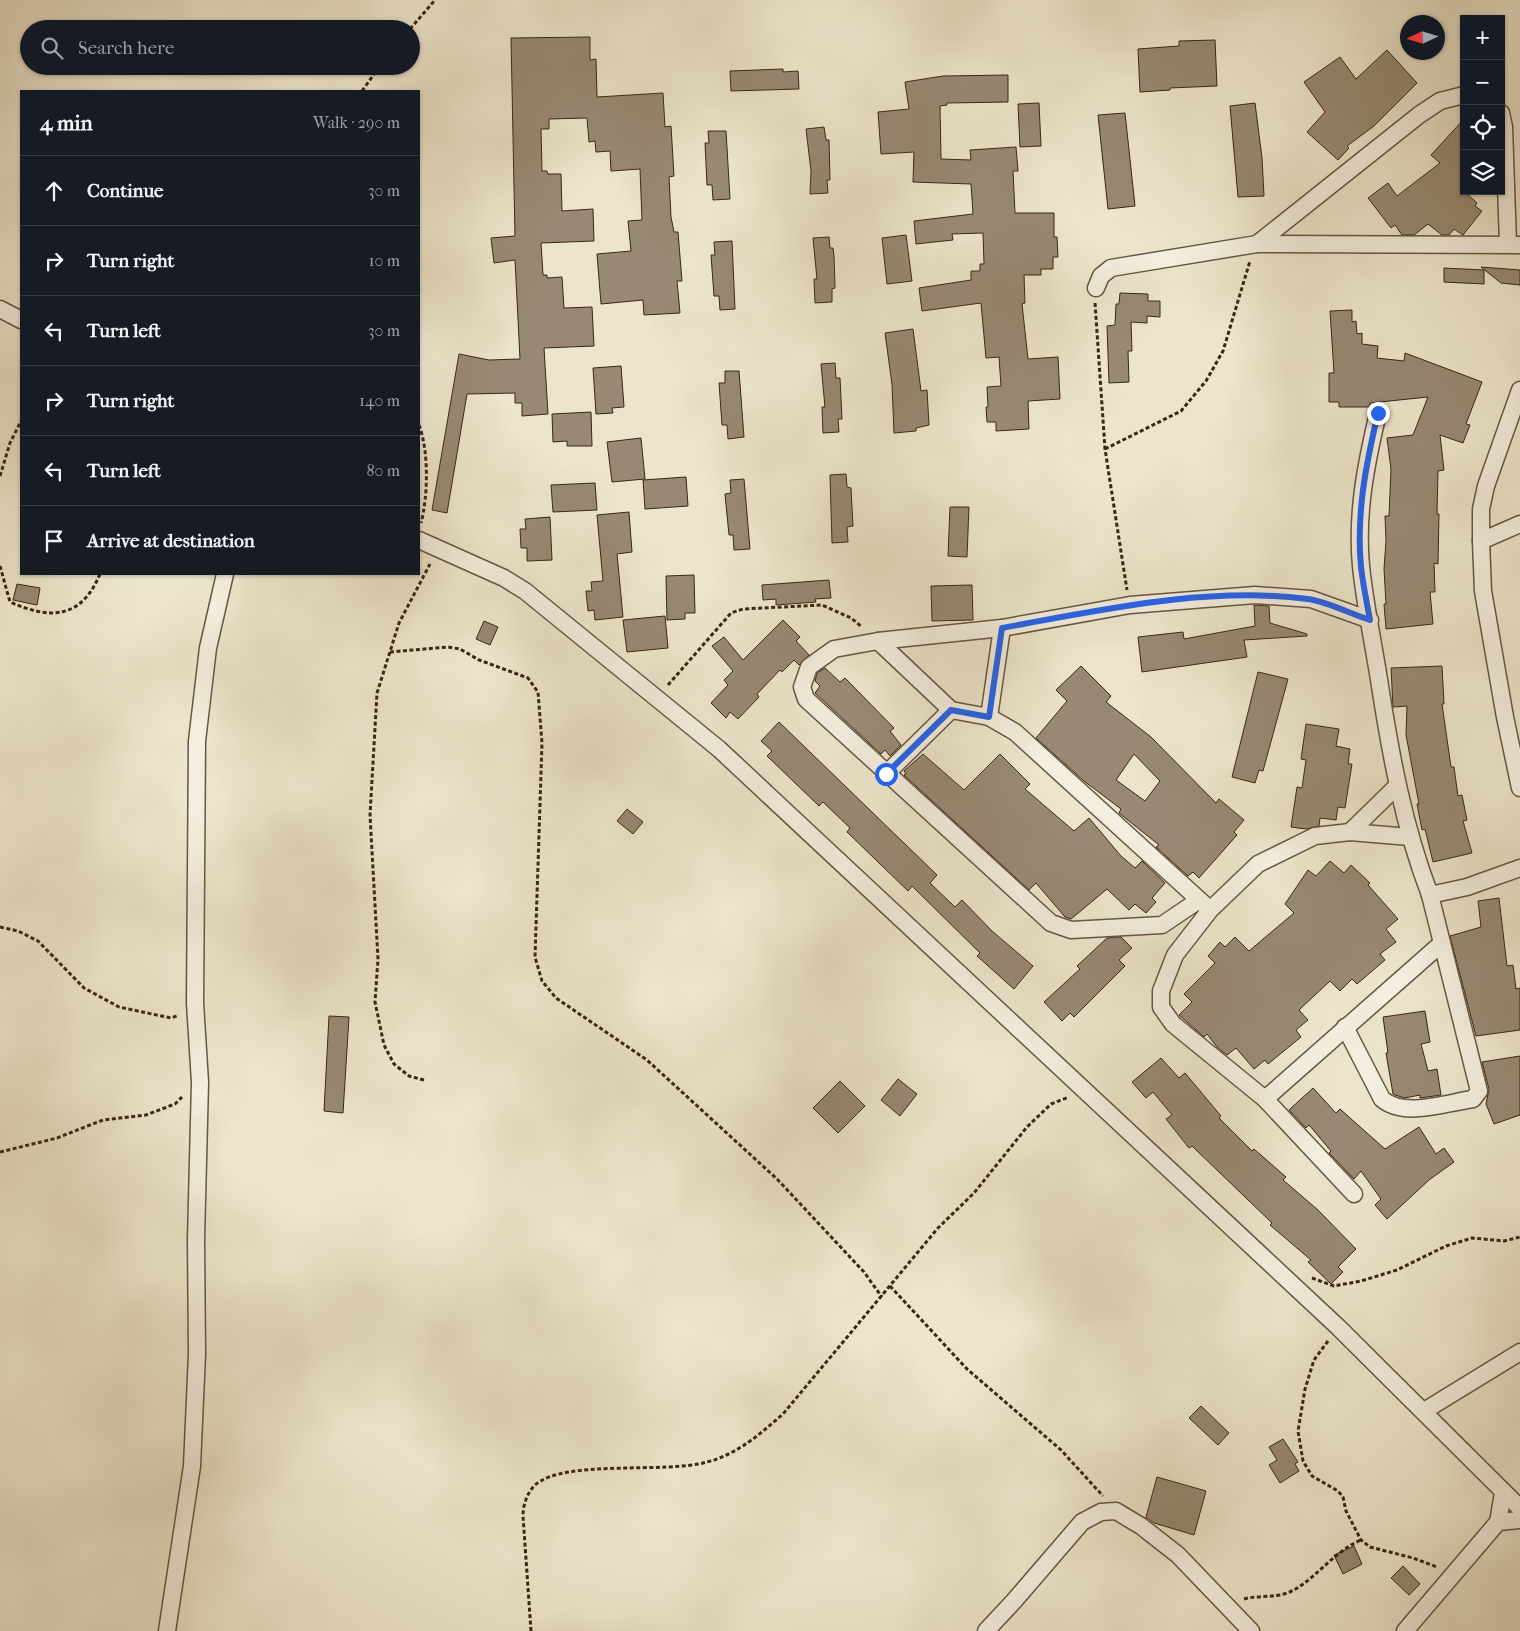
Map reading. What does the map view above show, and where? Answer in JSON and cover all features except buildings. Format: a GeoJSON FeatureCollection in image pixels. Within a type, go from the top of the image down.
{"type":"FeatureCollection","features":[{"type":"Feature","properties":{"kind":"street"},"geometry":{"type":"LineString","coordinates":[[1257,244],[1419,115],[1440,101],[1460,96]]}},
{"type":"Feature","properties":{"kind":"street"},"geometry":{"type":"LineString","coordinates":[[1096,288],[1101,276],[1111,268],[1257,244],[1514,244],[1505,138]]}},
{"type":"Feature","properties":{"kind":"street"},"geometry":{"type":"LineString","coordinates":[[0,309],[20,319]]}},
{"type":"Feature","properties":{"kind":"street"},"geometry":{"type":"LineString","coordinates":[[1520,390],[1486,486],[1481,508],[1483,591],[1505,717],[1520,788]]}},
{"type":"Feature","properties":{"kind":"street"},"geometry":{"type":"LineString","coordinates":[[1345,1027],[1382,1099],[1390,1106],[1404,1110],[1473,1099],[1479,1091],[1430,895],[1410,837],[1397,786],[1361,566],[1362,494],[1366,463],[1378,413]]}},
{"type":"Feature","properties":{"kind":"street"},"geometry":{"type":"LineString","coordinates":[[1481,541],[1520,524]]}},
{"type":"Feature","properties":{"kind":"street"},"geometry":{"type":"LineString","coordinates":[[420,541],[504,578],[525,591],[719,749],[1338,1327],[1520,1508]]}},
{"type":"Feature","properties":{"kind":"street"},"geometry":{"type":"LineString","coordinates":[[167,1631],[192,1466],[197,1354],[196,1239],[200,1082],[196,1003],[197,741],[208,648],[225,575]]}},
{"type":"Feature","properties":{"kind":"street"},"geometry":{"type":"LineString","coordinates":[[1370,620],[1311,599],[1255,595],[1130,605],[1002,628],[878,641],[834,649],[809,667],[802,687],[806,699],[886,774],[1051,923],[1071,930],[1162,925],[1204,905],[1258,864],[1315,836],[1350,832],[1410,837]]}},
{"type":"Feature","properties":{"kind":"street"},"geometry":{"type":"LineString","coordinates":[[989,717],[1002,628]]}},
{"type":"Feature","properties":{"kind":"street"},"geometry":{"type":"LineString","coordinates":[[878,641],[951,710],[989,717],[1015,732],[1204,905]]}},
{"type":"Feature","properties":{"kind":"street"},"geometry":{"type":"LineString","coordinates":[[886,774],[951,710]]}},
{"type":"Feature","properties":{"kind":"street"},"geometry":{"type":"LineString","coordinates":[[1350,832],[1397,786]]}},
{"type":"Feature","properties":{"kind":"street"},"geometry":{"type":"LineString","coordinates":[[1430,895],[1467,887],[1520,868]]}},
{"type":"Feature","properties":{"kind":"street"},"geometry":{"type":"LineString","coordinates":[[1204,905],[1176,955],[1161,991],[1161,1007],[1173,1024],[1265,1098],[1354,1194]]}},
{"type":"Feature","properties":{"kind":"street"},"geometry":{"type":"LineString","coordinates":[[1265,1098],[1442,943]]}},
{"type":"Feature","properties":{"kind":"street"},"geometry":{"type":"LineString","coordinates":[[1424,1411],[1520,1352]]}},
{"type":"Feature","properties":{"kind":"street"},"geometry":{"type":"LineString","coordinates":[[1405,1631],[1498,1522],[1504,1492]]}},
{"type":"Feature","properties":{"kind":"street"},"geometry":{"type":"LineString","coordinates":[[986,1631],[1082,1522],[1101,1512],[1116,1511],[1141,1526],[1178,1555],[1250,1631]]}},
{"type":"Feature","properties":{"kind":"street"},"geometry":{"type":"LineString","coordinates":[[1498,1522],[1520,1520]]}},
{"type":"Feature","properties":{"kind":"path"},"geometry":{"type":"LineString","coordinates":[[418,20],[435,0]]}},
{"type":"Feature","properties":{"kind":"path"},"geometry":{"type":"LineString","coordinates":[[363,90],[374,75]]}},
{"type":"Feature","properties":{"kind":"path"},"geometry":{"type":"LineString","coordinates":[[1105,449],[1182,410],[1206,381],[1223,350],[1246,269],[1257,244]]}},
{"type":"Feature","properties":{"kind":"path"},"geometry":{"type":"LineString","coordinates":[[1096,288],[1105,449],[1114,519],[1130,605]]}},
{"type":"Feature","properties":{"kind":"path"},"geometry":{"type":"LineString","coordinates":[[0,476],[10,443],[20,423]]}},
{"type":"Feature","properties":{"kind":"path"},"geometry":{"type":"LineString","coordinates":[[420,429],[426,478],[425,508],[420,528]]}},
{"type":"Feature","properties":{"kind":"path"},"geometry":{"type":"LineString","coordinates":[[424,1080],[409,1076],[394,1064],[384,1046],[375,1002],[378,959],[370,815],[377,692],[399,623],[438,550]]}},
{"type":"Feature","properties":{"kind":"path"},"geometry":{"type":"LineString","coordinates":[[0,566],[10,602],[26,609],[46,612],[62,612],[77,607],[94,587],[100,575]]}},
{"type":"Feature","properties":{"kind":"path"},"geometry":{"type":"LineString","coordinates":[[656,699],[731,613],[743,609],[822,604],[850,618],[878,641]]}},
{"type":"Feature","properties":{"kind":"path"},"geometry":{"type":"LineString","coordinates":[[390,652],[448,647],[460,649],[479,660],[528,678],[538,692],[542,743],[535,957],[542,981],[556,998],[647,1060],[777,1179],[864,1272],[882,1297]]}},
{"type":"Feature","properties":{"kind":"path"},"geometry":{"type":"LineString","coordinates":[[0,927],[18,931],[38,941],[84,988],[119,1007],[171,1018],[185,1013],[196,1003]]}},
{"type":"Feature","properties":{"kind":"path"},"geometry":{"type":"LineString","coordinates":[[0,1152],[56,1138],[103,1120],[146,1115],[175,1104],[200,1082]]}},
{"type":"Feature","properties":{"kind":"path"},"geometry":{"type":"LineString","coordinates":[[531,1631],[523,1516],[524,1503],[535,1485],[565,1473],[665,1468],[706,1463],[735,1452],[761,1434],[783,1414],[938,1228],[974,1193],[1027,1127],[1051,1104],[1060,1099],[1087,1093]]}},
{"type":"Feature","properties":{"kind":"path"},"geometry":{"type":"LineString","coordinates":[[1307,1276],[1334,1286],[1361,1281],[1397,1270],[1446,1246],[1472,1238],[1504,1240],[1520,1236]]}},
{"type":"Feature","properties":{"kind":"path"},"geometry":{"type":"LineString","coordinates":[[890,1286],[967,1369],[1061,1450],[1116,1511]]}},
{"type":"Feature","properties":{"kind":"path"},"geometry":{"type":"LineString","coordinates":[[1338,1327],[1314,1360],[1305,1389],[1298,1431],[1298,1444],[1303,1461],[1312,1476],[1338,1491],[1343,1497],[1346,1512],[1360,1540],[1370,1546],[1413,1558],[1454,1574]]}},
{"type":"Feature","properties":{"kind":"path"},"geometry":{"type":"LineString","coordinates":[[1229,1609],[1245,1598],[1287,1593],[1303,1584],[1348,1546],[1360,1540]]}},
{"type":"Feature","properties":{"kind":"route"},"geometry":{"type":"LineString","coordinates":[[886,774],[951,710],[989,717],[1002,628],[1130,605],[1255,595],[1311,599],[1370,620],[1361,566],[1360,542],[1362,494],[1366,463],[1378,413]]}}]}
